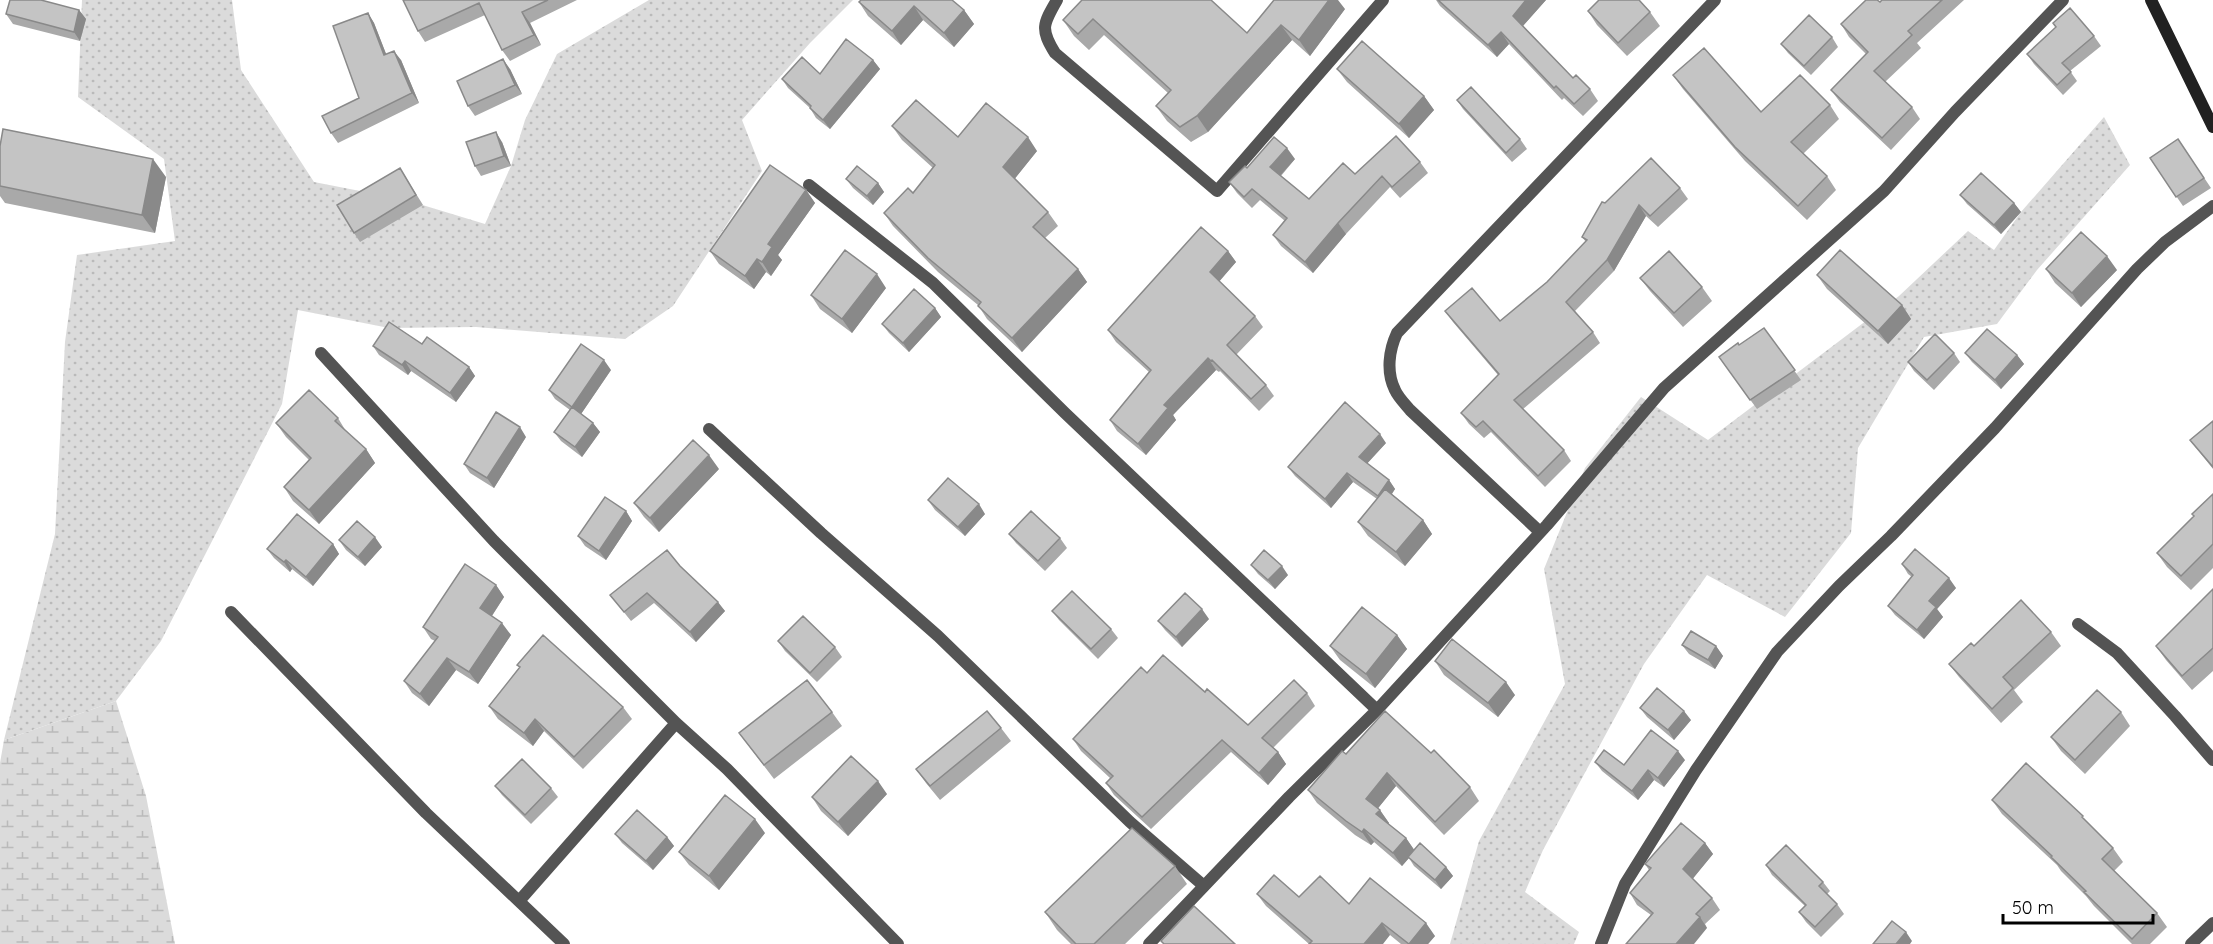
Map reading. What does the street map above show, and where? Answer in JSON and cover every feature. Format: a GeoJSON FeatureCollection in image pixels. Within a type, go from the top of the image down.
{"type":"FeatureCollection","features":[{"type":"Feature","properties":{"kind":"main road"},"geometry":{"type":"LineString","coordinates":[[2151,0],[2213,127]]}},
{"type":"Feature","properties":{"kind":"street"},"geometry":{"type":"LineString","coordinates":[[1057,0],[1045,20],[1044,29],[1045,37],[1055,53],[1217,191],[1383,0]]}},
{"type":"Feature","properties":{"kind":"street"},"geometry":{"type":"LineString","coordinates":[[1540,532],[1410,410],[1395,390],[1390,368],[1390,347],[1397,333],[1715,0]]}},
{"type":"Feature","properties":{"kind":"street"},"geometry":{"type":"LineString","coordinates":[[1149,944],[1289,797],[1377,710],[1540,532],[1664,388],[1884,191],[1955,112],[2064,0]]}},
{"type":"Feature","properties":{"kind":"street"},"geometry":{"type":"LineString","coordinates":[[809,185],[933,283],[1065,413],[1377,710]]}},
{"type":"Feature","properties":{"kind":"street"},"geometry":{"type":"LineString","coordinates":[[1601,944],[1625,884],[1696,770],[1777,652],[1995,428],[2137,269],[2165,242],[2213,206]]}},
{"type":"Feature","properties":{"kind":"street"},"geometry":{"type":"LineString","coordinates":[[321,353],[494,540],[676,723],[727,769],[898,944]]}},
{"type":"Feature","properties":{"kind":"street"},"geometry":{"type":"LineString","coordinates":[[709,429],[821,533],[938,636],[1130,822],[1204,886]]}},
{"type":"Feature","properties":{"kind":"street"},"geometry":{"type":"LineString","coordinates":[[231,612],[426,813],[564,944]]}},
{"type":"Feature","properties":{"kind":"street"},"geometry":{"type":"LineString","coordinates":[[2078,624],[2117,653],[2213,760]]}},
{"type":"Feature","properties":{"kind":"street"},"geometry":{"type":"LineString","coordinates":[[519,900],[676,723]]}},
{"type":"Feature","properties":{"kind":"street"},"geometry":{"type":"LineString","coordinates":[[2191,944],[2213,923]]}},
{"type":"Feature","properties":{"kind":"green space"},"geometry":{"type":"Polygon","coordinates":[[[82,0],[232,0],[241,70],[314,182],[406,200],[485,224],[511,166],[525,120],[557,54],[649,0],[853,0],[810,43],[742,120],[762,171],[673,306],[625,339],[476,327],[389,328],[298,310],[282,404],[161,641],[116,701],[4,740],[55,534],[65,342],[77,255],[175,241],[164,159],[78,97],[82,0]]]}},
{"type":"Feature","properties":{"kind":"green space"},"geometry":{"type":"Polygon","coordinates":[[[2104,117],[2130,165],[2037,270],[1997,324],[1924,337],[1858,448],[1851,533],[1785,617],[1707,575],[1644,664],[1543,850],[1525,892],[1579,932],[1574,944],[1450,944],[1479,841],[1565,684],[1544,569],[1585,468],[1641,397],[1708,440],[1899,296],[1968,231],[1994,250],[2021,212],[2104,117]]]}},
{"type":"Feature","properties":{"kind":"green space"},"geometry":{"type":"Polygon","coordinates":[[[116,701],[146,796],[175,944],[0,944],[0,763],[4,740],[116,701]]]}},
{"type":"Feature","properties":{"kind":"building"},"geometry":{"type":"Polygon","coordinates":[[[10,0],[41,0],[79,10],[74,32],[6,14],[10,0]]]}},
{"type":"Feature","properties":{"kind":"building"},"geometry":{"type":"Polygon","coordinates":[[[403,0],[548,0],[522,12],[534,35],[502,50],[479,3],[418,31],[403,0]]]}},
{"type":"Feature","properties":{"kind":"building"},"geometry":{"type":"Polygon","coordinates":[[[861,0],[952,0],[964,10],[944,33],[914,6],[892,31],[859,2],[861,0]]]}},
{"type":"Feature","properties":{"kind":"building"},"geometry":{"type":"Polygon","coordinates":[[[1082,0],[1211,0],[1247,33],[1274,0],[1329,0],[1299,40],[1281,25],[1197,116],[1180,127],[1156,106],[1171,90],[1093,19],[1078,34],[1063,20],[1082,0]]]}},
{"type":"Feature","properties":{"kind":"building"},"geometry":{"type":"Polygon","coordinates":[[[1438,0],[1526,0],[1513,16],[1573,78],[1576,75],[1590,89],[1574,104],[1556,86],[1554,88],[1501,32],[1488,45],[1438,0]]]}},
{"type":"Feature","properties":{"kind":"building"},"geometry":{"type":"Polygon","coordinates":[[[1599,0],[1639,0],[1650,12],[1618,43],[1588,11],[1599,0]]]}},
{"type":"Feature","properties":{"kind":"building"},"geometry":{"type":"Polygon","coordinates":[[[1866,0],[1880,2],[1882,0],[1942,0],[1908,31],[1912,35],[1874,71],[1912,107],[1882,138],[1831,90],[1868,52],[1841,24],[1866,0]]]}},
{"type":"Feature","properties":{"kind":"building"},"geometry":{"type":"Polygon","coordinates":[[[2070,8],[2094,36],[2062,63],[2071,72],[2057,85],[2027,54],[2056,27],[2053,23],[2070,8]]]}},
{"type":"Feature","properties":{"kind":"building"},"geometry":{"type":"Polygon","coordinates":[[[368,13],[384,55],[394,51],[412,93],[331,133],[322,116],[359,98],[333,26],[368,13]]]}},
{"type":"Feature","properties":{"kind":"building"},"geometry":{"type":"Polygon","coordinates":[[[1809,15],[1832,37],[1804,66],[1781,44],[1809,15]]]}},
{"type":"Feature","properties":{"kind":"building"},"geometry":{"type":"Polygon","coordinates":[[[846,39],[873,60],[823,120],[782,79],[802,57],[820,74],[846,39]]]}},
{"type":"Feature","properties":{"kind":"building"},"geometry":{"type":"Polygon","coordinates":[[[1362,41],[1424,96],[1399,124],[1337,69],[1362,41]]]}},
{"type":"Feature","properties":{"kind":"building"},"geometry":{"type":"Polygon","coordinates":[[[1704,48],[1761,112],[1800,75],[1830,105],[1791,142],[1827,176],[1798,206],[1735,147],[1673,75],[1704,48]]]}},
{"type":"Feature","properties":{"kind":"building"},"geometry":{"type":"Polygon","coordinates":[[[503,59],[515,85],[468,106],[457,81],[503,59]]]}},
{"type":"Feature","properties":{"kind":"building"},"geometry":{"type":"Polygon","coordinates":[[[1471,87],[1520,139],[1506,153],[1457,100],[1471,87]]]}},
{"type":"Feature","properties":{"kind":"building"},"geometry":{"type":"Polygon","coordinates":[[[916,100],[958,137],[986,103],[1028,137],[1003,167],[1048,212],[1033,227],[1078,269],[1012,338],[978,306],[981,302],[928,258],[884,213],[908,188],[913,193],[935,165],[892,126],[916,100]]]}},
{"type":"Feature","properties":{"kind":"building"},"geometry":{"type":"Polygon","coordinates":[[[3,129],[153,159],[142,215],[0,186],[0,146],[3,129]]]}},
{"type":"Feature","properties":{"kind":"building"},"geometry":{"type":"Polygon","coordinates":[[[496,132],[504,156],[475,166],[466,142],[496,132]]]}},
{"type":"Feature","properties":{"kind":"building"},"geometry":{"type":"Polygon","coordinates":[[[1396,136],[1420,162],[1392,187],[1382,176],[1305,262],[1273,235],[1287,218],[1252,189],[1244,197],[1229,182],[1245,166],[1247,168],[1274,137],[1287,148],[1270,167],[1309,199],[1343,163],[1355,174],[1396,136]]]}},
{"type":"Feature","properties":{"kind":"building"},"geometry":{"type":"Polygon","coordinates":[[[2178,139],[2204,178],[2176,197],[2150,158],[2178,139]]]}},
{"type":"Feature","properties":{"kind":"building"},"geometry":{"type":"Polygon","coordinates":[[[1651,158],[1680,188],[1650,216],[1639,205],[1607,260],[1566,302],[1593,332],[1514,400],[1564,450],[1538,476],[1483,421],[1476,427],[1461,413],[1499,374],[1445,311],[1472,288],[1500,321],[1547,282],[1587,240],[1582,237],[1602,202],[1605,203],[1651,158]]]}},
{"type":"Feature","properties":{"kind":"building"},"geometry":{"type":"Polygon","coordinates":[[[770,165],[806,190],[768,244],[772,247],[762,262],[757,259],[745,276],[710,251],[770,165]]]}},
{"type":"Feature","properties":{"kind":"building"},"geometry":{"type":"Polygon","coordinates":[[[857,166],[878,183],[867,196],[846,179],[857,166]]]}},
{"type":"Feature","properties":{"kind":"building"},"geometry":{"type":"Polygon","coordinates":[[[400,168],[416,195],[354,233],[337,205],[400,168]]]}},
{"type":"Feature","properties":{"kind":"building"},"geometry":{"type":"Polygon","coordinates":[[[1981,173],[2014,203],[1994,225],[1960,195],[1981,173]]]}},
{"type":"Feature","properties":{"kind":"building"},"geometry":{"type":"Polygon","coordinates":[[[1201,227],[1228,251],[1210,272],[1255,316],[1227,345],[1266,385],[1251,399],[1208,358],[1164,405],[1168,408],[1138,444],[1110,420],[1151,370],[1108,330],[1201,227]]]}},
{"type":"Feature","properties":{"kind":"building"},"geometry":{"type":"Polygon","coordinates":[[[2081,232],[2107,256],[2072,293],[2046,269],[2081,232]]]}},
{"type":"Feature","properties":{"kind":"building"},"geometry":{"type":"Polygon","coordinates":[[[845,250],[877,274],[842,319],[811,295],[845,250]]]}},
{"type":"Feature","properties":{"kind":"building"},"geometry":{"type":"Polygon","coordinates":[[[1840,250],[1902,305],[1878,331],[1817,275],[1840,250]]]}},
{"type":"Feature","properties":{"kind":"building"},"geometry":{"type":"Polygon","coordinates":[[[1669,251],[1702,287],[1674,313],[1640,278],[1669,251]]]}},
{"type":"Feature","properties":{"kind":"building"},"geometry":{"type":"Polygon","coordinates":[[[914,289],[935,308],[903,343],[882,324],[914,289]]]}},
{"type":"Feature","properties":{"kind":"building"},"geometry":{"type":"Polygon","coordinates":[[[389,322],[422,344],[427,337],[469,367],[450,393],[405,361],[402,365],[373,346],[389,322]]]}},
{"type":"Feature","properties":{"kind":"building"},"geometry":{"type":"Polygon","coordinates":[[[1764,328],[1795,370],[1750,400],[1719,357],[1764,328]]]}},
{"type":"Feature","properties":{"kind":"building"},"geometry":{"type":"Polygon","coordinates":[[[1987,329],[2017,355],[1995,380],[1965,353],[1987,329]]]}},
{"type":"Feature","properties":{"kind":"building"},"geometry":{"type":"Polygon","coordinates":[[[1935,334],[1954,353],[1927,380],[1908,362],[1935,334]]]}},
{"type":"Feature","properties":{"kind":"building"},"geometry":{"type":"Polygon","coordinates":[[[581,344],[604,360],[572,407],[549,390],[581,344]]]}},
{"type":"Feature","properties":{"kind":"building"},"geometry":{"type":"Polygon","coordinates":[[[309,390],[338,418],[335,421],[366,449],[309,510],[284,487],[311,458],[276,423],[309,390]]]}},
{"type":"Feature","properties":{"kind":"building"},"geometry":{"type":"Polygon","coordinates":[[[1345,402],[1380,434],[1359,457],[1389,480],[1378,496],[1347,473],[1325,499],[1288,467],[1345,402]]]}},
{"type":"Feature","properties":{"kind":"building"},"geometry":{"type":"Polygon","coordinates":[[[572,407],[593,423],[575,447],[554,432],[572,407]]]}},
{"type":"Feature","properties":{"kind":"building"},"geometry":{"type":"Polygon","coordinates":[[[496,412],[520,427],[487,478],[464,464],[496,412]]]}},
{"type":"Feature","properties":{"kind":"building"},"geometry":{"type":"Polygon","coordinates":[[[2213,421],[2213,467],[2190,440],[2213,421]]]}},
{"type":"Feature","properties":{"kind":"building"},"geometry":{"type":"Polygon","coordinates":[[[693,440],[709,455],[650,518],[634,503],[693,440]]]}},
{"type":"Feature","properties":{"kind":"building"},"geometry":{"type":"Polygon","coordinates":[[[948,478],[979,504],[958,527],[928,500],[948,478]]]}},
{"type":"Feature","properties":{"kind":"building"},"geometry":{"type":"Polygon","coordinates":[[[1385,489],[1423,520],[1396,552],[1358,522],[1385,489]]]}},
{"type":"Feature","properties":{"kind":"building"},"geometry":{"type":"Polygon","coordinates":[[[2213,494],[2213,544],[2181,576],[2157,553],[2213,494]]]}},
{"type":"Feature","properties":{"kind":"building"},"geometry":{"type":"Polygon","coordinates":[[[605,497],[626,511],[599,551],[578,536],[605,497]]]}},
{"type":"Feature","properties":{"kind":"building"},"geometry":{"type":"Polygon","coordinates":[[[1031,511],[1060,538],[1038,561],[1009,534],[1031,511]]]}},
{"type":"Feature","properties":{"kind":"building"},"geometry":{"type":"Polygon","coordinates":[[[297,514],[333,544],[306,577],[286,560],[284,562],[267,549],[297,514]]]}},
{"type":"Feature","properties":{"kind":"building"},"geometry":{"type":"Polygon","coordinates":[[[357,521],[375,537],[358,557],[339,540],[357,521]]]}},
{"type":"Feature","properties":{"kind":"building"},"geometry":{"type":"Polygon","coordinates":[[[1915,549],[1949,578],[1929,601],[1936,607],[1917,630],[1888,606],[1913,575],[1902,564],[1915,549]]]}},
{"type":"Feature","properties":{"kind":"building"},"geometry":{"type":"Polygon","coordinates":[[[667,550],[680,566],[718,602],[690,632],[647,593],[624,612],[610,595],[667,550]]]}},
{"type":"Feature","properties":{"kind":"building"},"geometry":{"type":"Polygon","coordinates":[[[1264,550],[1282,566],[1268,580],[1251,565],[1264,550]]]}},
{"type":"Feature","properties":{"kind":"building"},"geometry":{"type":"Polygon","coordinates":[[[465,564],[496,585],[480,608],[502,623],[469,672],[447,658],[420,694],[404,681],[438,637],[423,627],[465,564]]]}},
{"type":"Feature","properties":{"kind":"building"},"geometry":{"type":"Polygon","coordinates":[[[2213,589],[2213,648],[2182,676],[2156,646],[2213,589]]]}},
{"type":"Feature","properties":{"kind":"building"},"geometry":{"type":"Polygon","coordinates":[[[1072,591],[1111,629],[1091,649],[1052,611],[1072,591]]]}},
{"type":"Feature","properties":{"kind":"building"},"geometry":{"type":"Polygon","coordinates":[[[1185,593],[1202,609],[1176,637],[1158,621],[1185,593]]]}},
{"type":"Feature","properties":{"kind":"building"},"geometry":{"type":"Polygon","coordinates":[[[2021,600],[2051,632],[2003,677],[2013,688],[1992,709],[1949,664],[1971,643],[1974,646],[2021,600]]]}},
{"type":"Feature","properties":{"kind":"building"},"geometry":{"type":"Polygon","coordinates":[[[1362,607],[1397,635],[1366,674],[1330,646],[1362,607]]]}},
{"type":"Feature","properties":{"kind":"building"},"geometry":{"type":"Polygon","coordinates":[[[803,616],[835,647],[810,673],[778,641],[803,616]]]}},
{"type":"Feature","properties":{"kind":"building"},"geometry":{"type":"Polygon","coordinates":[[[1691,631],[1716,646],[1708,660],[1682,645],[1691,631]]]}},
{"type":"Feature","properties":{"kind":"building"},"geometry":{"type":"Polygon","coordinates":[[[543,635],[623,707],[574,757],[535,719],[524,733],[489,706],[520,667],[517,665],[543,635]]]}},
{"type":"Feature","properties":{"kind":"building"},"geometry":{"type":"Polygon","coordinates":[[[1452,639],[1506,682],[1488,703],[1435,661],[1452,639]]]}},
{"type":"Feature","properties":{"kind":"building"},"geometry":{"type":"Polygon","coordinates":[[[1163,655],[1205,692],[1207,689],[1248,725],[1294,680],[1307,693],[1262,738],[1278,752],[1259,773],[1222,740],[1142,817],[1106,783],[1113,776],[1073,739],[1141,667],[1147,673],[1163,655]]]}},
{"type":"Feature","properties":{"kind":"building"},"geometry":{"type":"Polygon","coordinates":[[[807,680],[832,712],[764,765],[739,733],[807,680]]]}},
{"type":"Feature","properties":{"kind":"building"},"geometry":{"type":"Polygon","coordinates":[[[1657,688],[1684,711],[1668,730],[1640,708],[1657,688]]]}},
{"type":"Feature","properties":{"kind":"building"},"geometry":{"type":"Polygon","coordinates":[[[2097,690],[2121,712],[2075,760],[2051,737],[2097,690]]]}},
{"type":"Feature","properties":{"kind":"building"},"geometry":{"type":"Polygon","coordinates":[[[987,711],[1001,728],[930,786],[916,769],[987,711]]]}},
{"type":"Feature","properties":{"kind":"building"},"geometry":{"type":"Polygon","coordinates":[[[1385,711],[1431,753],[1434,750],[1470,787],[1435,822],[1387,773],[1366,799],[1380,810],[1376,814],[1406,838],[1393,853],[1364,829],[1362,832],[1346,821],[1308,790],[1342,751],[1346,754],[1385,711]]]}},
{"type":"Feature","properties":{"kind":"building"},"geometry":{"type":"Polygon","coordinates":[[[1651,730],[1678,751],[1658,778],[1648,770],[1632,791],[1595,762],[1604,750],[1624,765],[1651,730]]]}},
{"type":"Feature","properties":{"kind":"building"},"geometry":{"type":"Polygon","coordinates":[[[851,756],[878,781],[838,822],[812,797],[851,756]]]}},
{"type":"Feature","properties":{"kind":"building"},"geometry":{"type":"Polygon","coordinates":[[[522,759],[551,788],[525,815],[495,786],[522,759]]]}},
{"type":"Feature","properties":{"kind":"building"},"geometry":{"type":"Polygon","coordinates":[[[2026,763],[2083,816],[2113,848],[2102,859],[2157,913],[2132,939],[2084,892],[2086,891],[2052,856],[1992,800],[2026,763]]]}},
{"type":"Feature","properties":{"kind":"building"},"geometry":{"type":"Polygon","coordinates":[[[725,795],[755,819],[709,876],[679,852],[725,795]]]}},
{"type":"Feature","properties":{"kind":"building"},"geometry":{"type":"Polygon","coordinates":[[[637,810],[667,837],[646,861],[615,834],[637,810]]]}},
{"type":"Feature","properties":{"kind":"building"},"geometry":{"type":"Polygon","coordinates":[[[1681,823],[1705,843],[1683,869],[1712,898],[1696,914],[1700,917],[1676,944],[1626,944],[1653,913],[1630,893],[1651,868],[1645,864],[1681,823]]]}},
{"type":"Feature","properties":{"kind":"building"},"geometry":{"type":"Polygon","coordinates":[[[1132,828],[1175,866],[1094,944],[1076,944],[1045,912],[1132,828]]]}},
{"type":"Feature","properties":{"kind":"building"},"geometry":{"type":"Polygon","coordinates":[[[1420,843],[1446,867],[1435,880],[1408,857],[1420,843]]]}},
{"type":"Feature","properties":{"kind":"building"},"geometry":{"type":"Polygon","coordinates":[[[1786,845],[1823,882],[1819,886],[1837,904],[1815,927],[1799,912],[1806,905],[1766,865],[1786,845]]]}},
{"type":"Feature","properties":{"kind":"building"},"geometry":{"type":"Polygon","coordinates":[[[1274,875],[1299,897],[1320,876],[1349,904],[1370,878],[1426,923],[1409,944],[1382,923],[1364,944],[1309,944],[1312,941],[1257,894],[1274,875]]]}},
{"type":"Feature","properties":{"kind":"building"},"geometry":{"type":"Polygon","coordinates":[[[1194,906],[1235,944],[1164,944],[1161,941],[1194,906]]]}},
{"type":"Feature","properties":{"kind":"building"},"geometry":{"type":"Polygon","coordinates":[[[1892,921],[1906,932],[1896,944],[1873,944],[1892,921]]]}}]}
